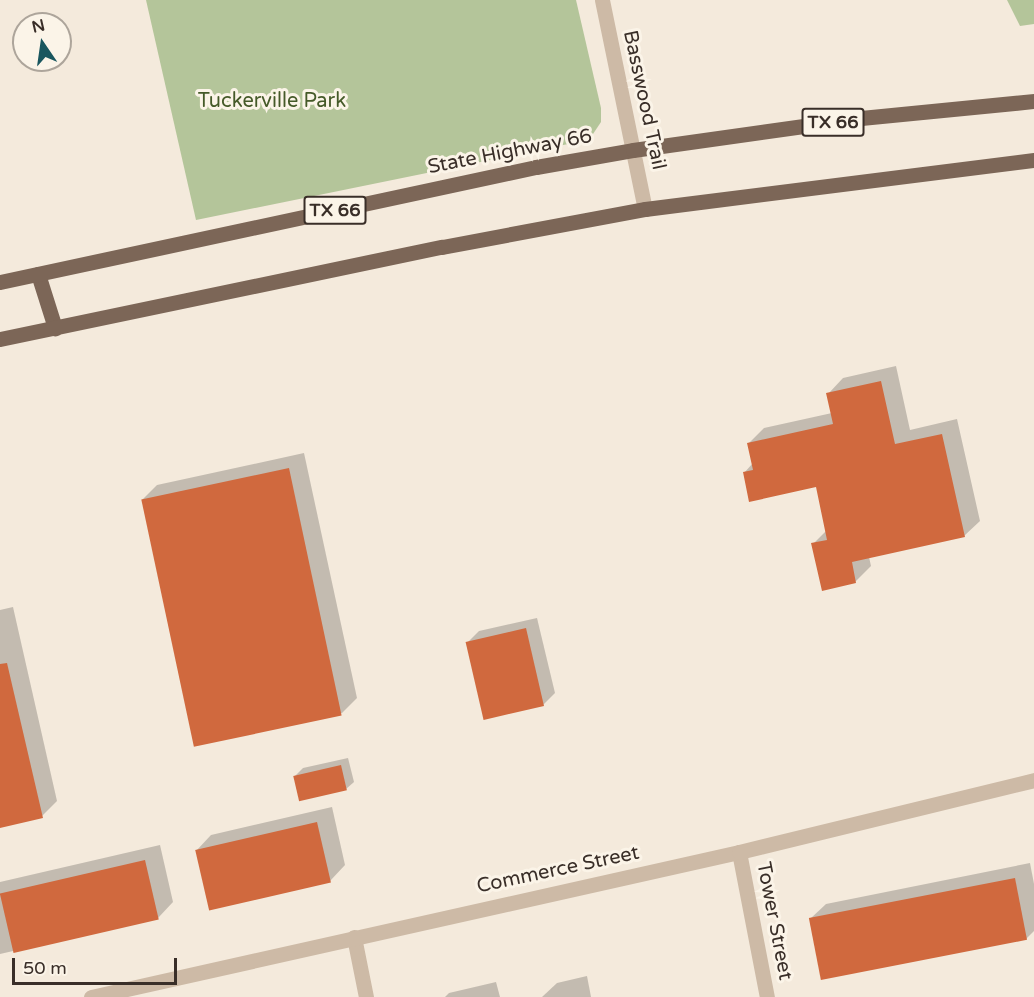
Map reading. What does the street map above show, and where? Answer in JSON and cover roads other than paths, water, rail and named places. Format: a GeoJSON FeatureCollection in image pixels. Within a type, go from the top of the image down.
{"type":"FeatureCollection","features":[{"type":"Feature","properties":{"kind":"main road","name":"State Highway 66"},"geometry":{"type":"LineString","coordinates":[[0,282],[536,167],[633,150],[861,118],[1034,101]]}},
{"type":"Feature","properties":{"kind":"main road"},"geometry":{"type":"LineString","coordinates":[[0,339],[442,247],[645,209],[1034,159]]}},
{"type":"Feature","properties":{"kind":"main road"},"geometry":{"type":"LineString","coordinates":[[38,274],[55,328]]}},
{"type":"Feature","properties":{"kind":"street","name":"Basswood Trail"},"geometry":{"type":"LineString","coordinates":[[602,0],[645,209]]}},
{"type":"Feature","properties":{"kind":"street","name":"Commerce Street"},"geometry":{"type":"LineString","coordinates":[[91,997],[739,852],[1034,780]]}},
{"type":"Feature","properties":{"kind":"street","name":"Tower Street"},"geometry":{"type":"LineString","coordinates":[[739,852],[767,997]]}},
{"type":"Feature","properties":{"kind":"street"},"geometry":{"type":"LineString","coordinates":[[354,937],[366,997]]}},
{"type":"Feature","properties":{"kind":"park label","name":"Tuckerville Park"},"geometry":{"type":"Point","coordinates":[272,101]}}]}
